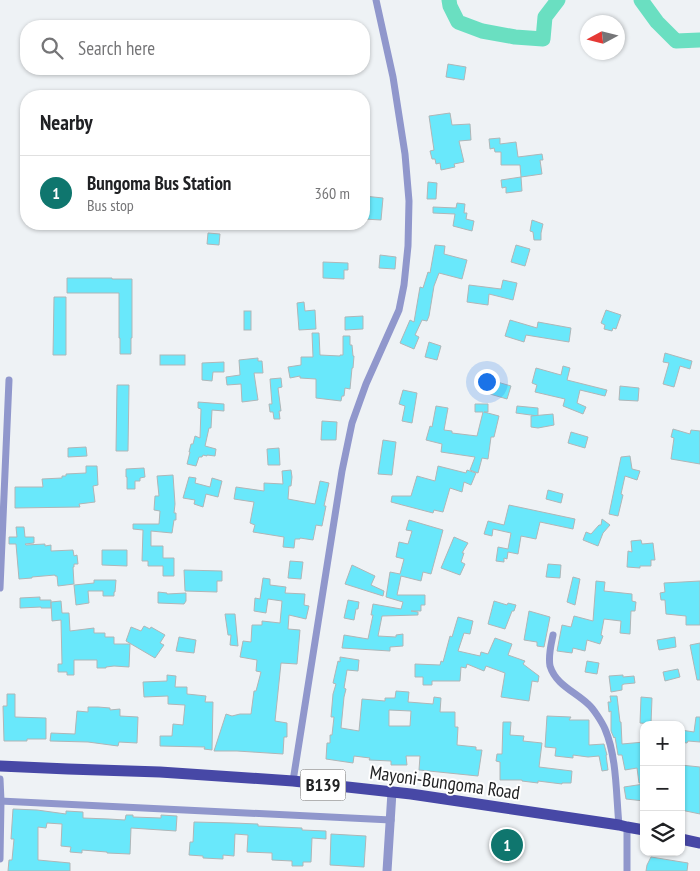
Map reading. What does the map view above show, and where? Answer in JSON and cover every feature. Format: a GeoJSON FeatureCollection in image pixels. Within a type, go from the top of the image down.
{"type":"FeatureCollection","features":[{"type":"Feature","properties":{"kind":"main road","name":"Mayoni-Bungoma Road"},"geometry":{"type":"LineString","coordinates":[[0,766],[160,772],[293,782],[392,792],[640,829]]}},
{"type":"Feature","properties":{"kind":"main road"},"geometry":{"type":"LineString","coordinates":[[685,840],[700,843]]}},
{"type":"Feature","properties":{"kind":"street"},"geometry":{"type":"LineString","coordinates":[[293,782],[341,480],[352,423],[366,384],[399,310],[404,285],[408,246],[409,201],[405,154],[393,77],[376,0]]}},
{"type":"Feature","properties":{"kind":"street"},"geometry":{"type":"LineString","coordinates":[[0,588],[9,380]]}},
{"type":"Feature","properties":{"kind":"street"},"geometry":{"type":"LineString","coordinates":[[553,635],[549,655],[550,666],[555,677],[562,686],[589,704],[605,728],[612,751],[623,826],[627,871]]}},
{"type":"Feature","properties":{"kind":"street"},"geometry":{"type":"LineString","coordinates":[[0,779],[0,859]]}},
{"type":"Feature","properties":{"kind":"street"},"geometry":{"type":"LineString","coordinates":[[387,871],[392,792]]}},
{"type":"Feature","properties":{"kind":"street"},"geometry":{"type":"LineString","coordinates":[[0,801],[390,820]]}},
{"type":"Feature","properties":{"kind":"building"},"geometry":{"type":"Polygon","coordinates":[[[448,64],[466,67],[464,80],[446,77],[448,64]]]}},
{"type":"Feature","properties":{"kind":"building"},"geometry":{"type":"Polygon","coordinates":[[[450,113],[452,125],[470,124],[471,140],[459,141],[464,162],[454,164],[455,167],[441,170],[440,163],[436,164],[435,159],[432,159],[430,151],[434,150],[429,116],[450,113]]]}},
{"type":"Feature","properties":{"kind":"building"},"geometry":{"type":"Polygon","coordinates":[[[500,138],[500,144],[516,142],[518,157],[542,154],[543,160],[540,160],[542,174],[521,177],[520,165],[501,165],[501,152],[495,152],[494,148],[490,149],[489,139],[500,138]]]}},
{"type":"Feature","properties":{"kind":"building"},"geometry":{"type":"Polygon","coordinates":[[[521,177],[522,191],[506,193],[506,187],[502,188],[501,180],[521,177]]]}},
{"type":"Feature","properties":{"kind":"building"},"geometry":{"type":"Polygon","coordinates":[[[428,182],[437,183],[436,199],[427,199],[428,182]]]}},
{"type":"Feature","properties":{"kind":"building"},"geometry":{"type":"Polygon","coordinates":[[[370,197],[383,198],[381,220],[370,219],[370,197]]]}},
{"type":"Feature","properties":{"kind":"building"},"geometry":{"type":"Polygon","coordinates":[[[457,203],[465,204],[464,213],[467,213],[466,219],[474,221],[472,231],[453,226],[455,214],[433,213],[433,207],[456,208],[457,203]]]}},
{"type":"Feature","properties":{"kind":"building"},"geometry":{"type":"Polygon","coordinates":[[[532,220],[543,224],[541,240],[534,240],[533,232],[530,231],[532,220]]]}},
{"type":"Feature","properties":{"kind":"building"},"geometry":{"type":"Polygon","coordinates":[[[208,233],[220,234],[219,245],[207,244],[208,233]]]}},
{"type":"Feature","properties":{"kind":"building"},"geometry":{"type":"Polygon","coordinates":[[[435,245],[445,246],[444,254],[467,260],[462,279],[439,273],[434,286],[429,316],[427,321],[422,320],[415,335],[419,337],[414,349],[400,343],[410,320],[414,322],[420,287],[423,288],[428,272],[430,273],[435,245]]]}},
{"type":"Feature","properties":{"kind":"building"},"geometry":{"type":"Polygon","coordinates":[[[516,245],[530,249],[525,266],[511,262],[516,245]]]}},
{"type":"Feature","properties":{"kind":"building"},"geometry":{"type":"Polygon","coordinates":[[[380,255],[396,257],[395,269],[379,268],[380,255]]]}},
{"type":"Feature","properties":{"kind":"building"},"geometry":{"type":"Polygon","coordinates":[[[323,262],[348,263],[348,270],[344,270],[344,279],[323,278],[323,262]]]}},
{"type":"Feature","properties":{"kind":"building"},"geometry":{"type":"Polygon","coordinates":[[[67,278],[132,279],[131,354],[120,354],[119,293],[67,293],[67,278]]]}},
{"type":"Feature","properties":{"kind":"building"},"geometry":{"type":"Polygon","coordinates":[[[503,280],[517,283],[513,300],[489,294],[488,305],[467,302],[469,285],[501,289],[503,280]]]}},
{"type":"Feature","properties":{"kind":"building"},"geometry":{"type":"Polygon","coordinates":[[[54,297],[66,297],[66,355],[53,355],[54,297]]]}},
{"type":"Feature","properties":{"kind":"building"},"geometry":{"type":"Polygon","coordinates":[[[304,302],[305,311],[315,310],[316,329],[299,330],[297,303],[304,302]]]}},
{"type":"Feature","properties":{"kind":"building"},"geometry":{"type":"Polygon","coordinates":[[[606,310],[621,315],[616,329],[613,328],[612,331],[604,329],[605,325],[601,323],[606,310]]]}},
{"type":"Feature","properties":{"kind":"building"},"geometry":{"type":"Polygon","coordinates":[[[244,311],[251,311],[251,330],[244,330],[244,311]]]}},
{"type":"Feature","properties":{"kind":"building"},"geometry":{"type":"Polygon","coordinates":[[[363,316],[363,329],[345,330],[345,317],[363,316]]]}},
{"type":"Feature","properties":{"kind":"building"},"geometry":{"type":"Polygon","coordinates":[[[510,320],[537,328],[538,322],[571,328],[569,342],[526,335],[524,342],[505,336],[510,320]]]}},
{"type":"Feature","properties":{"kind":"building"},"geometry":{"type":"Polygon","coordinates":[[[312,333],[319,333],[320,355],[343,355],[343,336],[350,336],[350,345],[352,345],[354,356],[353,368],[350,389],[345,388],[341,401],[316,398],[316,379],[300,378],[300,376],[290,378],[288,367],[301,365],[301,357],[313,357],[312,333]]]}},
{"type":"Feature","properties":{"kind":"building"},"geometry":{"type":"Polygon","coordinates":[[[429,342],[441,346],[437,360],[425,357],[429,342]]]}},
{"type":"Feature","properties":{"kind":"building"},"geometry":{"type":"Polygon","coordinates":[[[665,353],[692,361],[690,369],[680,366],[674,387],[663,384],[669,363],[663,362],[665,353]]]}},
{"type":"Feature","properties":{"kind":"building"},"geometry":{"type":"Polygon","coordinates":[[[160,355],[185,355],[185,365],[160,365],[160,355]]]}},
{"type":"Feature","properties":{"kind":"building"},"geometry":{"type":"Polygon","coordinates":[[[258,358],[258,361],[262,361],[263,373],[254,373],[258,400],[242,402],[241,384],[227,385],[226,377],[240,375],[239,360],[258,358]]]}},
{"type":"Feature","properties":{"kind":"building"},"geometry":{"type":"Polygon","coordinates":[[[224,362],[224,372],[213,372],[212,381],[202,380],[202,363],[224,362]]]}},
{"type":"Feature","properties":{"kind":"building"},"geometry":{"type":"Polygon","coordinates":[[[563,366],[570,368],[567,380],[607,390],[605,396],[580,390],[577,403],[586,407],[583,414],[563,406],[565,399],[535,392],[537,385],[532,383],[536,368],[561,375],[563,366]]]}},
{"type":"Feature","properties":{"kind":"building"},"geometry":{"type":"Polygon","coordinates":[[[281,378],[282,387],[278,388],[281,411],[279,411],[280,419],[274,419],[273,412],[270,412],[269,404],[272,404],[270,379],[281,378]]]}},
{"type":"Feature","properties":{"kind":"building"},"geometry":{"type":"Polygon","coordinates":[[[494,381],[511,386],[507,399],[490,394],[494,381]]]}},
{"type":"Feature","properties":{"kind":"building"},"geometry":{"type":"Polygon","coordinates":[[[117,385],[129,385],[128,451],[116,451],[117,385]]]}},
{"type":"Feature","properties":{"kind":"building"},"geometry":{"type":"Polygon","coordinates":[[[620,386],[639,388],[638,401],[619,400],[620,386]]]}},
{"type":"Feature","properties":{"kind":"building"},"geometry":{"type":"Polygon","coordinates":[[[403,390],[417,393],[412,423],[402,421],[405,406],[399,404],[403,390]]]}},
{"type":"Feature","properties":{"kind":"building"},"geometry":{"type":"Polygon","coordinates":[[[198,402],[224,404],[224,411],[212,410],[211,428],[209,428],[205,446],[216,449],[215,456],[203,455],[199,457],[196,466],[187,464],[191,444],[193,444],[195,436],[200,438],[201,409],[198,408],[198,402]]]}},
{"type":"Feature","properties":{"kind":"building"},"geometry":{"type":"Polygon","coordinates":[[[475,404],[488,404],[488,412],[484,412],[499,416],[494,437],[491,437],[488,459],[482,458],[478,473],[470,470],[475,457],[441,452],[442,444],[426,440],[430,426],[432,427],[436,406],[448,408],[444,430],[452,431],[452,433],[477,436],[483,412],[475,412],[475,404]]]}},
{"type":"Feature","properties":{"kind":"building"},"geometry":{"type":"Polygon","coordinates":[[[517,406],[538,408],[538,416],[516,413],[517,406]]]}},
{"type":"Feature","properties":{"kind":"building"},"geometry":{"type":"Polygon","coordinates":[[[553,414],[554,425],[538,428],[531,427],[531,416],[553,414]]]}},
{"type":"Feature","properties":{"kind":"building"},"geometry":{"type":"Polygon","coordinates":[[[322,421],[337,422],[336,440],[321,440],[322,421]]]}},
{"type":"Feature","properties":{"kind":"building"},"geometry":{"type":"Polygon","coordinates":[[[673,429],[690,434],[691,430],[700,431],[700,464],[671,459],[674,438],[671,437],[673,429]]]}},
{"type":"Feature","properties":{"kind":"building"},"geometry":{"type":"Polygon","coordinates":[[[571,432],[588,437],[585,448],[568,443],[571,432]]]}},
{"type":"Feature","properties":{"kind":"building"},"geometry":{"type":"Polygon","coordinates":[[[383,440],[396,442],[392,475],[378,474],[383,440]]]}},
{"type":"Feature","properties":{"kind":"building"},"geometry":{"type":"Polygon","coordinates":[[[86,447],[87,456],[68,457],[68,448],[86,447]]]}},
{"type":"Feature","properties":{"kind":"building"},"geometry":{"type":"Polygon","coordinates":[[[279,448],[280,465],[268,465],[267,449],[279,448]]]}},
{"type":"Feature","properties":{"kind":"building"},"geometry":{"type":"Polygon","coordinates":[[[630,456],[632,469],[640,471],[637,480],[625,476],[618,516],[609,514],[621,457],[630,456]]]}},
{"type":"Feature","properties":{"kind":"building"},"geometry":{"type":"Polygon","coordinates":[[[86,466],[97,466],[98,485],[93,486],[95,502],[79,504],[80,507],[15,508],[15,487],[43,487],[42,479],[62,478],[66,474],[86,473],[86,466]]]}},
{"type":"Feature","properties":{"kind":"building"},"geometry":{"type":"Polygon","coordinates":[[[438,466],[466,473],[467,470],[476,473],[471,485],[464,482],[462,492],[450,488],[443,512],[434,510],[433,513],[391,502],[392,496],[411,496],[417,476],[435,481],[438,466]]]}},
{"type":"Feature","properties":{"kind":"building"},"geometry":{"type":"Polygon","coordinates":[[[144,468],[145,477],[140,478],[140,481],[135,481],[135,489],[127,489],[126,469],[144,468]]]}},
{"type":"Feature","properties":{"kind":"building"},"geometry":{"type":"Polygon","coordinates":[[[291,470],[292,477],[288,499],[315,504],[320,481],[329,483],[322,526],[316,525],[313,540],[295,539],[294,548],[283,547],[284,537],[253,532],[255,525],[250,523],[254,502],[234,499],[236,487],[264,491],[264,483],[283,484],[282,471],[291,470]]]}},
{"type":"Feature","properties":{"kind":"building"},"geometry":{"type":"Polygon","coordinates":[[[173,475],[174,513],[176,513],[176,520],[174,520],[172,533],[151,531],[151,546],[163,546],[163,558],[174,558],[174,576],[163,576],[163,566],[148,566],[148,561],[142,561],[143,530],[133,529],[133,524],[159,524],[160,511],[154,510],[155,496],[159,496],[157,476],[173,475]]]}},
{"type":"Feature","properties":{"kind":"building"},"geometry":{"type":"Polygon","coordinates":[[[189,477],[196,478],[195,483],[210,487],[212,478],[222,481],[218,497],[206,494],[203,507],[194,504],[195,500],[183,498],[189,477]]]}},
{"type":"Feature","properties":{"kind":"building"},"geometry":{"type":"Polygon","coordinates":[[[548,490],[563,494],[561,503],[546,499],[548,490]]]}},
{"type":"Feature","properties":{"kind":"building"},"geometry":{"type":"Polygon","coordinates":[[[509,505],[575,519],[573,529],[540,522],[536,539],[521,536],[518,554],[508,552],[507,559],[504,558],[504,562],[496,561],[498,547],[508,549],[511,533],[493,529],[492,536],[484,534],[488,521],[504,525],[509,505]]]}},
{"type":"Feature","properties":{"kind":"building"},"geometry":{"type":"Polygon","coordinates":[[[602,519],[610,525],[603,533],[598,546],[583,540],[586,532],[591,534],[601,525],[602,519]]]}},
{"type":"Feature","properties":{"kind":"building"},"geometry":{"type":"Polygon","coordinates":[[[409,520],[443,530],[431,574],[423,572],[421,581],[401,576],[397,595],[425,595],[425,605],[421,605],[421,611],[411,611],[418,612],[418,615],[382,616],[378,636],[396,637],[396,635],[403,634],[403,646],[390,647],[390,651],[342,648],[344,635],[368,639],[373,615],[371,615],[373,604],[401,609],[403,602],[386,597],[390,572],[400,574],[404,559],[396,557],[399,542],[408,544],[412,531],[406,530],[409,520]]]}},
{"type":"Feature","properties":{"kind":"building"},"geometry":{"type":"Polygon","coordinates":[[[16,527],[24,527],[25,537],[34,537],[34,543],[26,545],[51,545],[51,551],[73,550],[74,556],[77,555],[78,564],[74,564],[73,567],[74,584],[58,586],[57,576],[55,575],[19,579],[16,544],[9,544],[9,537],[17,537],[16,527]]]}},
{"type":"Feature","properties":{"kind":"building"},"geometry":{"type":"Polygon","coordinates":[[[454,537],[468,543],[462,553],[464,553],[461,562],[465,564],[460,575],[441,568],[454,537]]]}},
{"type":"Feature","properties":{"kind":"building"},"geometry":{"type":"Polygon","coordinates":[[[641,540],[642,544],[653,543],[655,560],[651,560],[651,566],[640,566],[640,568],[627,567],[628,551],[632,552],[631,541],[641,540]]]}},
{"type":"Feature","properties":{"kind":"building"},"geometry":{"type":"Polygon","coordinates":[[[102,550],[127,550],[127,566],[102,565],[102,550]]]}},
{"type":"Feature","properties":{"kind":"building"},"geometry":{"type":"Polygon","coordinates":[[[290,561],[303,562],[301,579],[288,578],[290,561]]]}},
{"type":"Feature","properties":{"kind":"building"},"geometry":{"type":"Polygon","coordinates":[[[548,564],[561,565],[560,578],[546,577],[548,564]]]}},
{"type":"Feature","properties":{"kind":"building"},"geometry":{"type":"Polygon","coordinates":[[[352,565],[375,576],[371,585],[384,591],[383,596],[345,584],[352,565]]]}},
{"type":"Feature","properties":{"kind":"building"},"geometry":{"type":"Polygon","coordinates":[[[184,570],[222,571],[222,581],[217,581],[217,592],[185,591],[184,570]]]}},
{"type":"Feature","properties":{"kind":"building"},"geometry":{"type":"Polygon","coordinates":[[[573,577],[580,579],[575,605],[567,602],[573,577]]]}},
{"type":"Feature","properties":{"kind":"building"},"geometry":{"type":"Polygon","coordinates":[[[263,578],[270,579],[270,585],[286,587],[285,593],[305,594],[304,605],[309,606],[306,619],[289,615],[288,629],[300,630],[297,664],[281,663],[275,721],[287,723],[287,737],[284,737],[283,754],[214,751],[226,714],[232,716],[251,714],[254,691],[256,691],[261,672],[256,671],[257,660],[240,657],[243,641],[251,642],[252,625],[262,625],[262,621],[280,623],[282,601],[268,599],[266,613],[254,611],[255,598],[260,599],[263,578]]]}},
{"type":"Feature","properties":{"kind":"building"},"geometry":{"type":"Polygon","coordinates":[[[94,580],[116,580],[114,596],[103,596],[103,591],[88,591],[89,603],[76,605],[74,585],[94,583],[94,580]]]}},
{"type":"Feature","properties":{"kind":"building"},"geometry":{"type":"Polygon","coordinates":[[[596,581],[605,582],[604,591],[632,594],[632,601],[636,602],[635,611],[631,611],[630,634],[620,633],[621,621],[604,619],[601,635],[603,636],[600,644],[587,640],[585,651],[573,648],[572,653],[557,651],[562,625],[571,627],[574,616],[593,621],[596,581]]]}},
{"type":"Feature","properties":{"kind":"building"},"geometry":{"type":"Polygon","coordinates":[[[700,581],[700,625],[686,625],[686,616],[666,614],[665,600],[661,600],[660,593],[665,592],[664,583],[700,581]]]}},
{"type":"Feature","properties":{"kind":"building"},"geometry":{"type":"Polygon","coordinates":[[[158,592],[167,594],[186,593],[186,601],[184,604],[158,603],[158,592]]]}},
{"type":"Feature","properties":{"kind":"building"},"geometry":{"type":"Polygon","coordinates":[[[40,597],[40,600],[51,600],[51,608],[20,608],[20,598],[40,597]]]}},
{"type":"Feature","properties":{"kind":"building"},"geometry":{"type":"Polygon","coordinates":[[[348,600],[359,602],[354,620],[344,618],[348,600]]]}},
{"type":"Feature","properties":{"kind":"building"},"geometry":{"type":"Polygon","coordinates":[[[61,601],[62,613],[69,613],[70,631],[94,628],[94,633],[105,633],[105,637],[114,637],[114,644],[130,644],[129,667],[97,668],[97,660],[74,660],[74,675],[67,675],[67,672],[58,672],[58,664],[62,664],[61,620],[52,621],[51,602],[61,601]]]}},
{"type":"Feature","properties":{"kind":"building"},"geometry":{"type":"Polygon","coordinates":[[[494,601],[507,605],[508,603],[516,605],[505,629],[488,624],[494,601]]]}},
{"type":"Feature","properties":{"kind":"building"},"geometry":{"type":"Polygon","coordinates":[[[529,611],[550,617],[544,647],[537,646],[537,642],[524,640],[529,611]]]}},
{"type":"Feature","properties":{"kind":"building"},"geometry":{"type":"Polygon","coordinates":[[[225,614],[235,614],[238,646],[230,645],[231,635],[228,635],[225,614]]]}},
{"type":"Feature","properties":{"kind":"building"},"geometry":{"type":"Polygon","coordinates":[[[458,617],[473,621],[470,634],[464,633],[458,651],[480,656],[481,652],[488,654],[495,638],[512,644],[508,655],[525,661],[523,664],[539,676],[538,682],[532,681],[529,701],[501,697],[505,673],[486,666],[484,671],[467,664],[466,668],[461,667],[460,681],[432,681],[432,685],[423,685],[423,677],[415,677],[415,664],[440,665],[441,661],[443,662],[450,636],[452,637],[458,617]]]}},
{"type":"Feature","properties":{"kind":"building"},"geometry":{"type":"Polygon","coordinates":[[[144,626],[150,629],[151,627],[165,635],[160,643],[164,645],[155,658],[126,641],[131,627],[141,631],[144,626]]]}},
{"type":"Feature","properties":{"kind":"building"},"geometry":{"type":"Polygon","coordinates":[[[179,637],[196,640],[194,653],[176,651],[179,637]]]}},
{"type":"Feature","properties":{"kind":"building"},"geometry":{"type":"Polygon","coordinates":[[[675,637],[676,647],[659,650],[657,640],[675,637]]]}},
{"type":"Feature","properties":{"kind":"building"},"geometry":{"type":"Polygon","coordinates":[[[700,643],[700,680],[697,680],[690,645],[700,643]]]}},
{"type":"Feature","properties":{"kind":"building"},"geometry":{"type":"Polygon","coordinates":[[[340,657],[359,660],[358,671],[347,670],[341,728],[359,731],[362,699],[385,701],[385,698],[395,698],[396,691],[409,692],[408,702],[433,704],[434,697],[441,698],[440,712],[455,712],[455,727],[458,727],[457,745],[476,747],[476,750],[482,750],[478,776],[419,770],[420,756],[406,756],[407,765],[391,765],[391,761],[369,760],[370,758],[354,756],[353,763],[326,759],[327,743],[330,743],[334,717],[331,717],[336,684],[333,683],[338,661],[340,662],[340,657]],[[389,710],[389,726],[410,726],[411,711],[389,710]]]}},
{"type":"Feature","properties":{"kind":"building"},"geometry":{"type":"Polygon","coordinates":[[[587,661],[599,663],[597,674],[585,672],[587,661]]]}},
{"type":"Feature","properties":{"kind":"building"},"geometry":{"type":"Polygon","coordinates":[[[678,669],[680,677],[665,681],[663,672],[678,669]]]}},
{"type":"Feature","properties":{"kind":"building"},"geometry":{"type":"Polygon","coordinates":[[[167,675],[176,676],[175,687],[187,687],[187,694],[206,696],[205,702],[213,702],[212,750],[204,749],[205,747],[160,746],[160,736],[172,736],[173,724],[183,725],[185,705],[168,704],[168,696],[144,697],[143,682],[167,681],[167,675]]]}},
{"type":"Feature","properties":{"kind":"building"},"geometry":{"type":"Polygon","coordinates":[[[623,675],[623,677],[634,676],[635,683],[624,684],[622,685],[622,690],[611,692],[609,676],[623,675]]]}},
{"type":"Feature","properties":{"kind":"building"},"geometry":{"type":"Polygon","coordinates":[[[7,694],[15,694],[15,717],[46,718],[46,739],[4,741],[3,706],[7,706],[7,694]]]}},
{"type":"Feature","properties":{"kind":"building"},"geometry":{"type":"Polygon","coordinates":[[[610,696],[617,696],[622,744],[640,742],[640,783],[637,768],[625,770],[622,755],[618,755],[615,737],[611,731],[611,711],[609,712],[608,702],[611,702],[610,696]]]}},
{"type":"Feature","properties":{"kind":"building"},"geometry":{"type":"Polygon","coordinates":[[[641,697],[652,698],[651,721],[640,721],[641,697]]]}},
{"type":"Feature","properties":{"kind":"building"},"geometry":{"type":"Polygon","coordinates":[[[88,707],[110,708],[110,710],[120,709],[120,716],[138,717],[137,743],[119,742],[118,746],[88,742],[50,741],[51,733],[75,734],[77,711],[88,712],[88,707]]]}},
{"type":"Feature","properties":{"kind":"building"},"geometry":{"type":"Polygon","coordinates":[[[547,716],[571,717],[569,720],[589,720],[589,745],[604,744],[608,770],[602,771],[599,756],[573,755],[573,758],[555,756],[556,748],[545,747],[547,716]]]}},
{"type":"Feature","properties":{"kind":"building"},"geometry":{"type":"Polygon","coordinates":[[[696,717],[700,717],[700,742],[688,741],[685,743],[685,731],[694,732],[696,717]]]}},
{"type":"Feature","properties":{"kind":"building"},"geometry":{"type":"Polygon","coordinates":[[[503,722],[511,722],[510,735],[524,736],[523,741],[542,743],[539,767],[572,771],[571,783],[500,780],[500,762],[496,761],[497,754],[502,754],[503,722]]]}},
{"type":"Feature","properties":{"kind":"building"},"geometry":{"type":"Polygon","coordinates":[[[685,765],[700,767],[700,814],[685,811],[685,765]]]}},
{"type":"Feature","properties":{"kind":"building"},"geometry":{"type":"Polygon","coordinates":[[[640,785],[640,801],[626,799],[624,787],[640,785]]]}},
{"type":"Feature","properties":{"kind":"building"},"geometry":{"type":"Polygon","coordinates":[[[13,809],[66,814],[66,811],[83,812],[83,818],[125,820],[126,815],[161,818],[161,815],[177,816],[176,831],[131,828],[130,854],[82,850],[82,853],[70,852],[71,847],[61,846],[62,824],[47,823],[46,828],[38,827],[38,860],[70,863],[70,871],[8,871],[9,860],[12,860],[14,839],[11,839],[13,809]]]}},
{"type":"Feature","properties":{"kind":"building"},"geometry":{"type":"Polygon","coordinates":[[[194,822],[258,824],[258,826],[326,831],[326,839],[312,838],[311,862],[303,862],[303,866],[292,866],[292,861],[272,860],[272,853],[247,852],[248,835],[235,834],[234,856],[223,855],[223,859],[203,858],[203,856],[189,855],[190,842],[193,842],[194,822]]]}},
{"type":"Feature","properties":{"kind":"building"},"geometry":{"type":"Polygon","coordinates":[[[331,834],[366,836],[364,867],[330,865],[331,834]]]}},
{"type":"Feature","properties":{"kind":"building"},"geometry":{"type":"Polygon","coordinates":[[[651,857],[688,863],[687,871],[646,871],[651,857]]]}},
{"type":"Feature","properties":{"kind":"waterway"},"geometry":{"type":"LineString","coordinates":[[449,0],[458,22],[482,31],[515,37],[543,39],[545,17],[558,0]]}},
{"type":"Feature","properties":{"kind":"waterway"},"geometry":{"type":"LineString","coordinates":[[641,0],[657,22],[676,41],[700,40]]}},
{"type":"Feature","properties":{"kind":"place","name":"Bungoma Bus Station"},"geometry":{"type":"Point","coordinates":[507,845]}}]}
